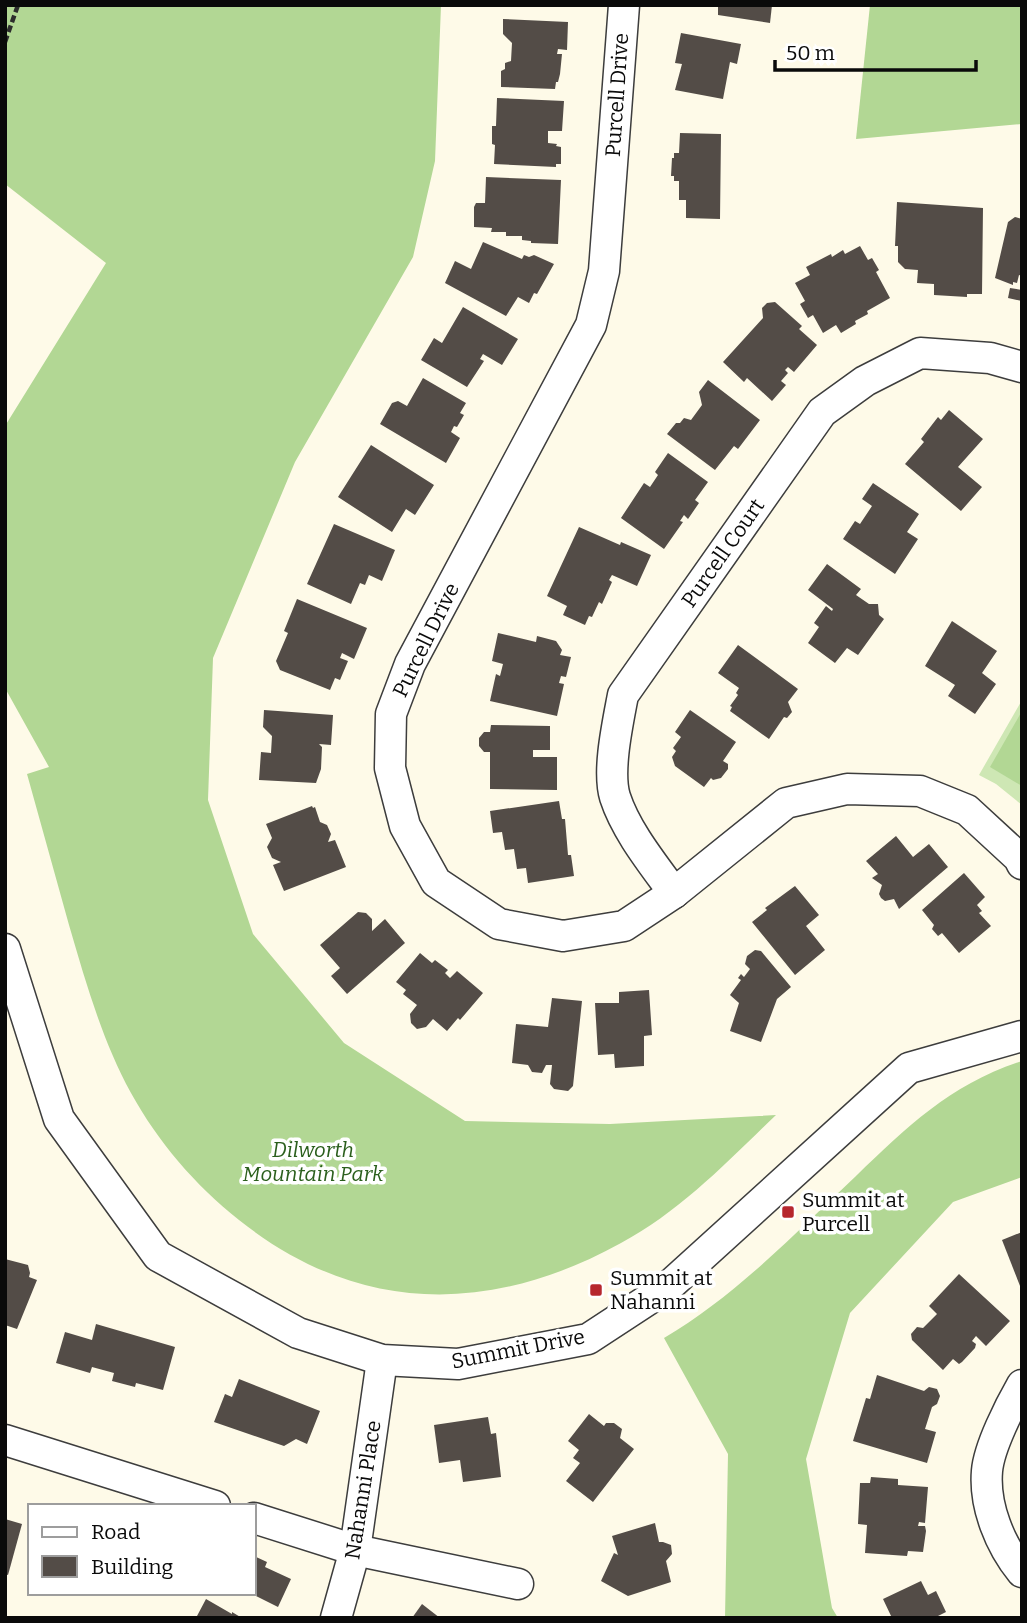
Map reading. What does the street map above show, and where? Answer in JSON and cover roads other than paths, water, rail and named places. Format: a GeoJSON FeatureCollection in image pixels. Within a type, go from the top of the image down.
{"type":"FeatureCollection","features":[{"type":"Feature","properties":{"kind":"street","name":"Purcell Drive"},"geometry":{"type":"LineString","coordinates":[[624,5],[604,271],[591,325],[410,664],[391,714],[390,768],[405,826],[436,882],[499,923],[563,936],[624,926],[674,893],[786,803],[847,789],[920,791],[967,810],[1019,858],[1022,864]]}},
{"type":"Feature","properties":{"kind":"street","name":"Purcell Court"},"geometry":{"type":"LineString","coordinates":[[674,893],[638,843],[615,795],[614,747],[623,695],[822,412],[865,381],[920,353],[990,358],[1022,367]]}},
{"type":"Feature","properties":{"kind":"street","name":"Summit Drive"},"geometry":{"type":"LineString","coordinates":[[5,948],[59,1119],[158,1256],[298,1333],[382,1360],[458,1364],[588,1339],[669,1286],[909,1068],[1022,1036]]}},
{"type":"Feature","properties":{"kind":"street","name":"Nahanni Place"},"geometry":{"type":"LineString","coordinates":[[337,1618],[355,1550],[382,1360]]}},
{"type":"Feature","properties":{"kind":"street"},"geometry":{"type":"LineString","coordinates":[[1022,1385],[1002,1422],[987,1470],[990,1509],[1008,1555],[1022,1572]]}},
{"type":"Feature","properties":{"kind":"street"},"geometry":{"type":"LineString","coordinates":[[5,1440],[209,1504]]}},
{"type":"Feature","properties":{"kind":"street"},"geometry":{"type":"LineString","coordinates":[[256,1519],[355,1550],[518,1584]]}},
{"type":"Feature","properties":{"kind":"place","name":"Summit at Purcell"},"geometry":{"type":"Point","coordinates":[788,1212]}},
{"type":"Feature","properties":{"kind":"place","name":"Summit at Nahanni"},"geometry":{"type":"Point","coordinates":[596,1290]}},
{"type":"Feature","properties":{"kind":"park label","name":"Dilworth Mountain Park"},"geometry":{"type":"Point","coordinates":[313,1162]}}]}
